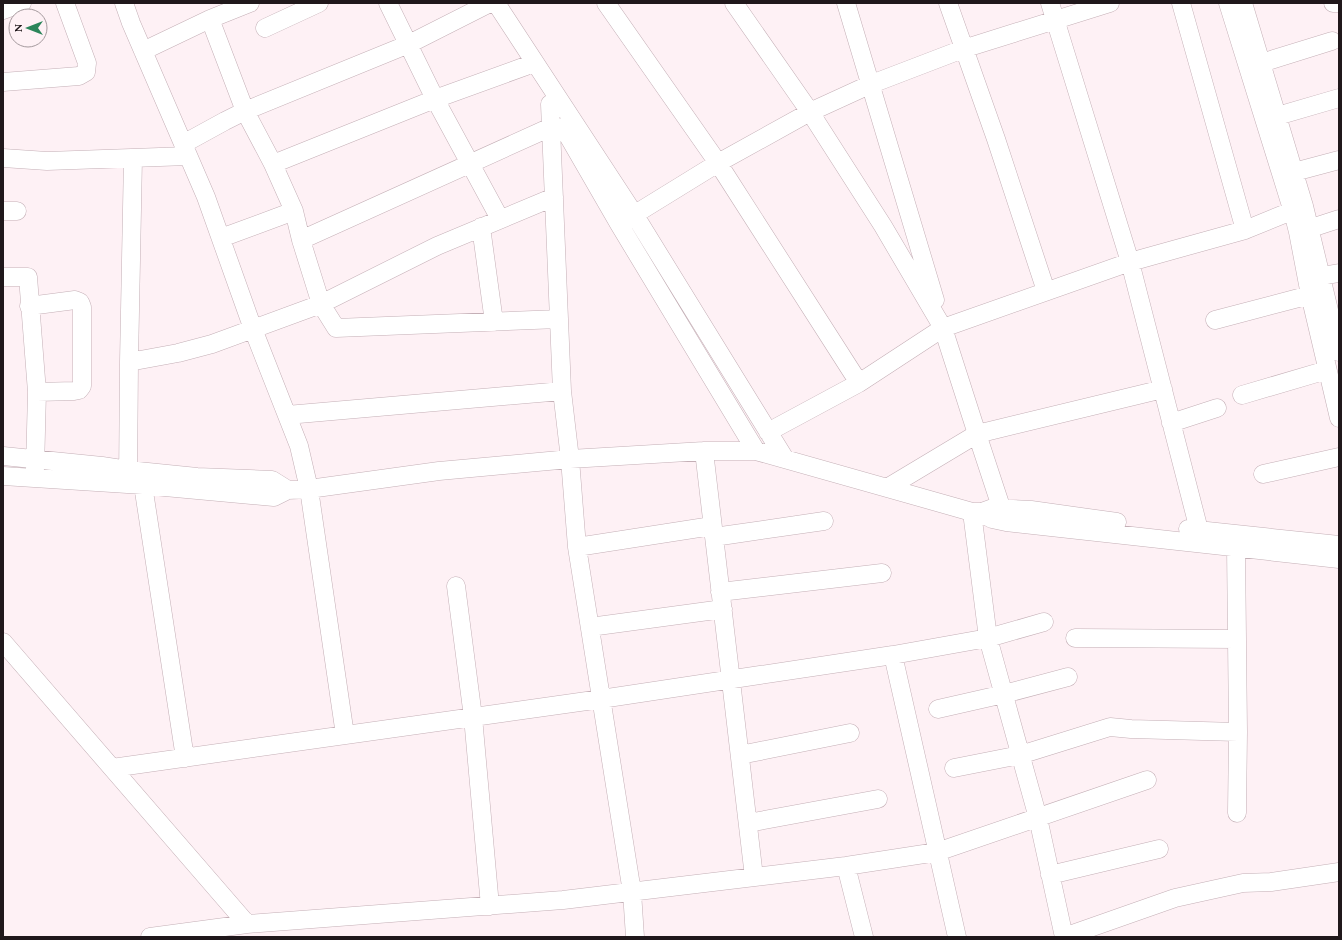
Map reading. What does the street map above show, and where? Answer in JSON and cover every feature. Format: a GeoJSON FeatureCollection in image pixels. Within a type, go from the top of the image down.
{"type":"FeatureCollection","features":[{"type":"Feature","properties":{"kind":"street"},"geometry":{"type":"LineString","coordinates":[[3,10],[22,3]]}},
{"type":"Feature","properties":{"kind":"street"},"geometry":{"type":"LineString","coordinates":[[3,82],[78,76],[86,72],[87,63],[65,3]]}},
{"type":"Feature","properties":{"kind":"street"},"geometry":{"type":"LineString","coordinates":[[124,3],[221,238],[253,329],[299,446],[309,489],[345,735]]}},
{"type":"Feature","properties":{"kind":"street"},"geometry":{"type":"LineString","coordinates":[[143,51],[250,3]]}},
{"type":"Feature","properties":{"kind":"street"},"geometry":{"type":"LineString","coordinates":[[265,28],[319,3]]}},
{"type":"Feature","properties":{"kind":"street"},"geometry":{"type":"LineString","coordinates":[[388,3],[435,99],[500,219]]}},
{"type":"Feature","properties":{"kind":"street"},"geometry":{"type":"LineString","coordinates":[[606,3],[718,163],[859,383]]}},
{"type":"Feature","properties":{"kind":"street"},"geometry":{"type":"LineString","coordinates":[[734,3],[810,112],[883,226],[943,328]]}},
{"type":"Feature","properties":{"kind":"street"},"geometry":{"type":"LineString","coordinates":[[846,3],[869,86],[943,328],[1004,515]]}},
{"type":"Feature","properties":{"kind":"street"},"geometry":{"type":"LineString","coordinates":[[948,3],[996,139],[1046,291]]}},
{"type":"Feature","properties":{"kind":"street"},"geometry":{"type":"LineString","coordinates":[[627,219],[718,163],[810,112],[869,86],[963,49],[1053,11],[1110,3]]}},
{"type":"Feature","properties":{"kind":"street"},"geometry":{"type":"LineString","coordinates":[[1181,3],[1245,230]]}},
{"type":"Feature","properties":{"kind":"street"},"geometry":{"type":"LineString","coordinates":[[1228,3],[1271,118],[1294,172],[1298,209]]}},
{"type":"Feature","properties":{"kind":"street"},"geometry":{"type":"LineString","coordinates":[[1243,3],[1261,63],[1271,118],[1304,230],[1321,340],[1339,418]]}},
{"type":"Feature","properties":{"kind":"street"},"geometry":{"type":"LineString","coordinates":[[1333,3],[1339,3]]}},
{"type":"Feature","properties":{"kind":"street"},"geometry":{"type":"LineString","coordinates":[[3,158],[47,161],[133,158],[185,150],[225,121],[409,44],[489,4]]}},
{"type":"Feature","properties":{"kind":"street"},"geometry":{"type":"LineString","coordinates":[[489,4],[550,104],[785,459]]}},
{"type":"Feature","properties":{"kind":"street"},"geometry":{"type":"LineString","coordinates":[[489,4],[627,219],[756,450]]}},
{"type":"Feature","properties":{"kind":"street"},"geometry":{"type":"LineString","coordinates":[[1053,11],[1130,262],[1199,530]]}},
{"type":"Feature","properties":{"kind":"street"},"geometry":{"type":"LineString","coordinates":[[210,20],[245,112],[273,164],[294,211],[301,240],[321,304],[336,328],[559,319]]}},
{"type":"Feature","properties":{"kind":"street"},"geometry":{"type":"LineString","coordinates":[[1261,63],[1332,41]]}},
{"type":"Feature","properties":{"kind":"street"},"geometry":{"type":"LineString","coordinates":[[273,164],[435,99],[526,66]]}},
{"type":"Feature","properties":{"kind":"street"},"geometry":{"type":"LineString","coordinates":[[1271,118],[1339,98]]}},
{"type":"Feature","properties":{"kind":"street"},"geometry":{"type":"LineString","coordinates":[[550,104],[562,390],[570,459],[577,547],[632,892],[635,937]]}},
{"type":"Feature","properties":{"kind":"street"},"geometry":{"type":"LineString","coordinates":[[301,240],[551,127]]}},
{"type":"Feature","properties":{"kind":"street"},"geometry":{"type":"LineString","coordinates":[[133,158],[129,362],[133,480],[185,758]]}},
{"type":"Feature","properties":{"kind":"street"},"geometry":{"type":"LineString","coordinates":[[1294,172],[1339,160]]}},
{"type":"Feature","properties":{"kind":"street"},"geometry":{"type":"LineString","coordinates":[[129,362],[178,353],[212,344],[321,304],[437,246],[554,197]]}},
{"type":"Feature","properties":{"kind":"street"},"geometry":{"type":"LineString","coordinates":[[768,432],[859,383],[943,328],[1130,262],[1245,230],[1298,209]]}},
{"type":"Feature","properties":{"kind":"street"},"geometry":{"type":"LineString","coordinates":[[221,238],[294,211]]}},
{"type":"Feature","properties":{"kind":"street"},"geometry":{"type":"LineString","coordinates":[[1304,230],[1339,219]]}},
{"type":"Feature","properties":{"kind":"street"},"geometry":{"type":"LineString","coordinates":[[481,227],[494,322]]}},
{"type":"Feature","properties":{"kind":"street"},"geometry":{"type":"LineString","coordinates":[[1215,320],[1339,273]]}},
{"type":"Feature","properties":{"kind":"street"},"geometry":{"type":"LineString","coordinates":[[3,277],[28,277],[29,306],[37,392],[34,478]]}},
{"type":"Feature","properties":{"kind":"street"},"geometry":{"type":"LineString","coordinates":[[1312,283],[1336,330],[1339,352]]}},
{"type":"Feature","properties":{"kind":"street"},"geometry":{"type":"LineString","coordinates":[[29,306],[75,300],[80,302],[82,307],[82,386],[79,390],[74,391],[37,392]]}},
{"type":"Feature","properties":{"kind":"street"},"geometry":{"type":"LineString","coordinates":[[1242,394],[1327,370]]}},
{"type":"Feature","properties":{"kind":"street"},"geometry":{"type":"LineString","coordinates":[[887,488],[977,434],[1163,389]]}},
{"type":"Feature","properties":{"kind":"street"},"geometry":{"type":"LineString","coordinates":[[287,415],[562,390]]}},
{"type":"Feature","properties":{"kind":"street"},"geometry":{"type":"LineString","coordinates":[[1171,422],[1217,408]]}},
{"type":"Feature","properties":{"kind":"street"},"geometry":{"type":"LineString","coordinates":[[3,456],[35,459],[133,480],[274,497],[288,490],[309,489],[438,471],[570,459],[704,451],[756,450],[976,512],[992,519],[1031,510],[1146,526],[1339,544]]}},
{"type":"Feature","properties":{"kind":"street"},"geometry":{"type":"LineString","coordinates":[[704,451],[754,877]]}},
{"type":"Feature","properties":{"kind":"street"},"geometry":{"type":"LineString","coordinates":[[1263,474],[1339,457]]}},
{"type":"Feature","properties":{"kind":"street"},"geometry":{"type":"LineString","coordinates":[[3,476],[133,480]]}},
{"type":"Feature","properties":{"kind":"street"},"geometry":{"type":"LineString","coordinates":[[976,512],[988,638],[1038,818],[1064,937],[1174,898],[1243,883],[1271,882],[1339,872]]}},
{"type":"Feature","properties":{"kind":"street"},"geometry":{"type":"LineString","coordinates":[[1004,515],[1236,547],[1339,559]]}},
{"type":"Feature","properties":{"kind":"street"},"geometry":{"type":"LineString","coordinates":[[577,547],[824,521]]}},
{"type":"Feature","properties":{"kind":"street"},"geometry":{"type":"LineString","coordinates":[[1236,547],[1238,732],[1237,813]]}},
{"type":"Feature","properties":{"kind":"street"},"geometry":{"type":"LineString","coordinates":[[590,627],[721,600],[882,573]]}},
{"type":"Feature","properties":{"kind":"street"},"geometry":{"type":"LineString","coordinates":[[456,586],[473,717],[490,906]]}},
{"type":"Feature","properties":{"kind":"street"},"geometry":{"type":"LineString","coordinates":[[112,768],[893,656],[988,638],[1044,622]]}},
{"type":"Feature","properties":{"kind":"street"},"geometry":{"type":"LineString","coordinates":[[1075,638],[1237,639]]}},
{"type":"Feature","properties":{"kind":"street"},"geometry":{"type":"LineString","coordinates":[[3,642],[247,924]]}},
{"type":"Feature","properties":{"kind":"street"},"geometry":{"type":"LineString","coordinates":[[893,656],[957,937]]}},
{"type":"Feature","properties":{"kind":"street"},"geometry":{"type":"LineString","coordinates":[[938,709],[1004,694],[1068,677]]}},
{"type":"Feature","properties":{"kind":"street"},"geometry":{"type":"LineString","coordinates":[[954,768],[1020,755],[1110,727],[1238,732]]}},
{"type":"Feature","properties":{"kind":"street"},"geometry":{"type":"LineString","coordinates":[[740,755],[850,733]]}},
{"type":"Feature","properties":{"kind":"street"},"geometry":{"type":"LineString","coordinates":[[150,937],[247,924],[563,900],[846,866],[937,852],[1147,780]]}},
{"type":"Feature","properties":{"kind":"street"},"geometry":{"type":"LineString","coordinates":[[748,823],[878,799]]}},
{"type":"Feature","properties":{"kind":"street"},"geometry":{"type":"LineString","coordinates":[[1050,875],[1159,849]]}},
{"type":"Feature","properties":{"kind":"street"},"geometry":{"type":"LineString","coordinates":[[846,866],[864,937]]}}]}
